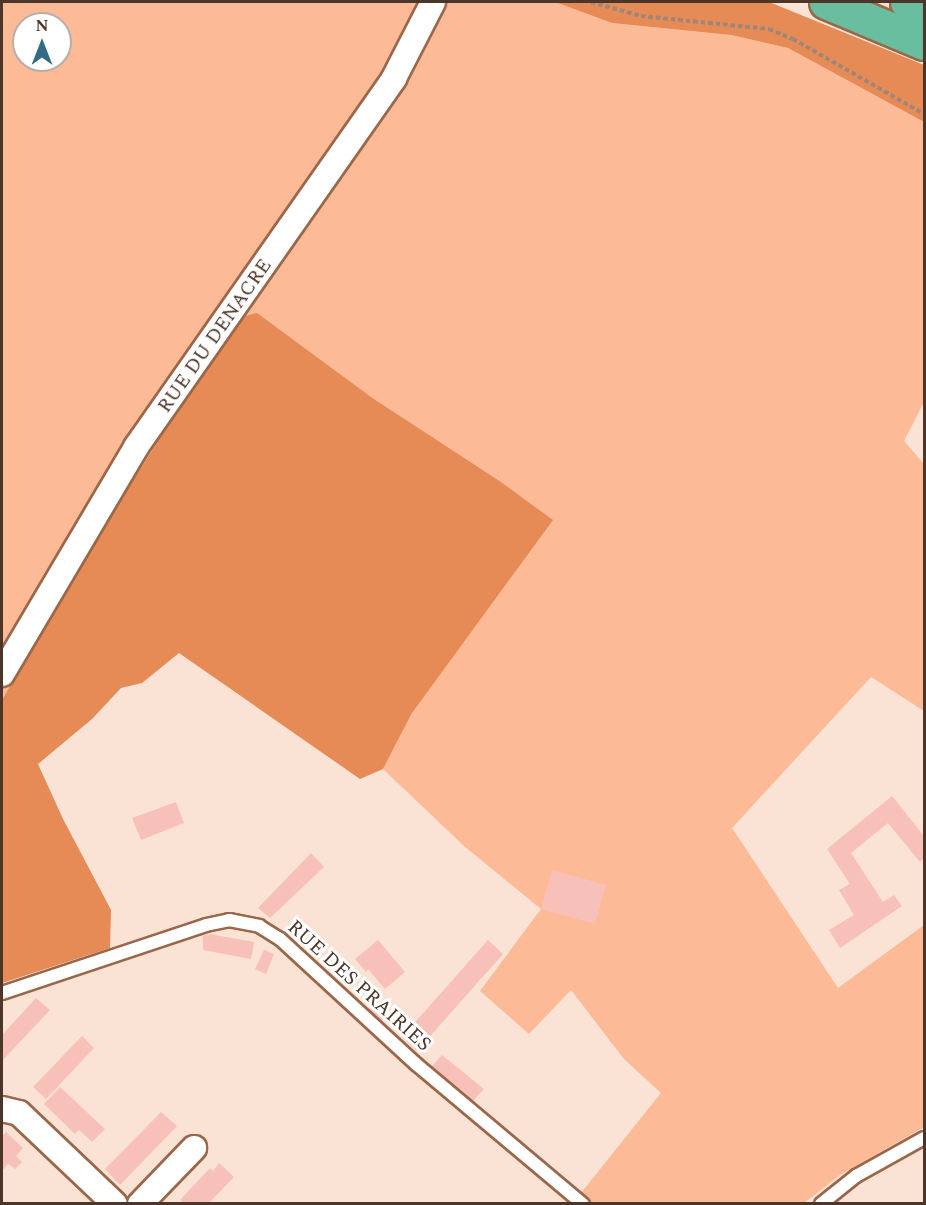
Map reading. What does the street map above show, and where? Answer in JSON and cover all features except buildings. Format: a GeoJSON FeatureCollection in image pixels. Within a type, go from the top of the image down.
{"type":"FeatureCollection","features":[{"type":"Feature","properties":{"kind":"highway"},"geometry":{"type":"LineString","coordinates":[[826,2],[924,44]]}},
{"type":"Feature","properties":{"kind":"highway"},"geometry":{"type":"LineString","coordinates":[[907,2],[924,9]]}},
{"type":"Feature","properties":{"kind":"street","name":"RUE DU DENACRE"},"geometry":{"type":"LineString","coordinates":[[2,674],[136,447],[394,78],[433,2]]}},
{"type":"Feature","properties":{"kind":"street"},"geometry":{"type":"LineString","coordinates":[[2,1109],[19,1113],[115,1203]]}},
{"type":"Feature","properties":{"kind":"street"},"geometry":{"type":"LineString","coordinates":[[140,1203],[194,1148]]}},
{"type":"Feature","properties":{"kind":"lane","name":"RUE DES PRAIRIES"},"geometry":{"type":"LineString","coordinates":[[2,993],[218,922],[229,920],[259,926],[280,939],[416,1064],[583,1203]]}},
{"type":"Feature","properties":{"kind":"lane"},"geometry":{"type":"LineString","coordinates":[[821,1203],[856,1176],[924,1138]]}},
{"type":"Feature","properties":{"kind":"path"},"geometry":{"type":"LineString","coordinates":[[591,2],[641,16],[769,29],[793,39],[924,114]]}},
{"type":"Feature","properties":{"kind":"shaded area"},"geometry":{"type":"Polygon","coordinates":[[[2,2],[555,2],[612,23],[731,35],[788,48],[924,122],[924,402],[904,441],[924,464],[924,711],[871,677],[732,828],[838,988],[924,925],[924,1127],[840,1175],[804,1203],[573,1203],[661,1093],[624,1059],[571,990],[529,1034],[480,991],[541,909],[464,846],[383,769],[412,713],[498,480],[371,397],[236,318],[70,580],[2,700],[2,2]]]}},
{"type":"Feature","properties":{"kind":"shaded area"},"geometry":{"type":"Polygon","coordinates":[[[555,2],[769,2],[924,65],[924,122],[788,48],[731,35],[612,23],[555,2]]]}},
{"type":"Feature","properties":{"kind":"shaded area"},"geometry":{"type":"Polygon","coordinates":[[[257,313],[371,397],[498,480],[553,520],[412,713],[383,769],[360,779],[179,653],[142,683],[121,688],[92,719],[38,764],[63,819],[111,910],[110,948],[2,983],[2,700],[70,580],[236,318],[257,313]]]}}]}
